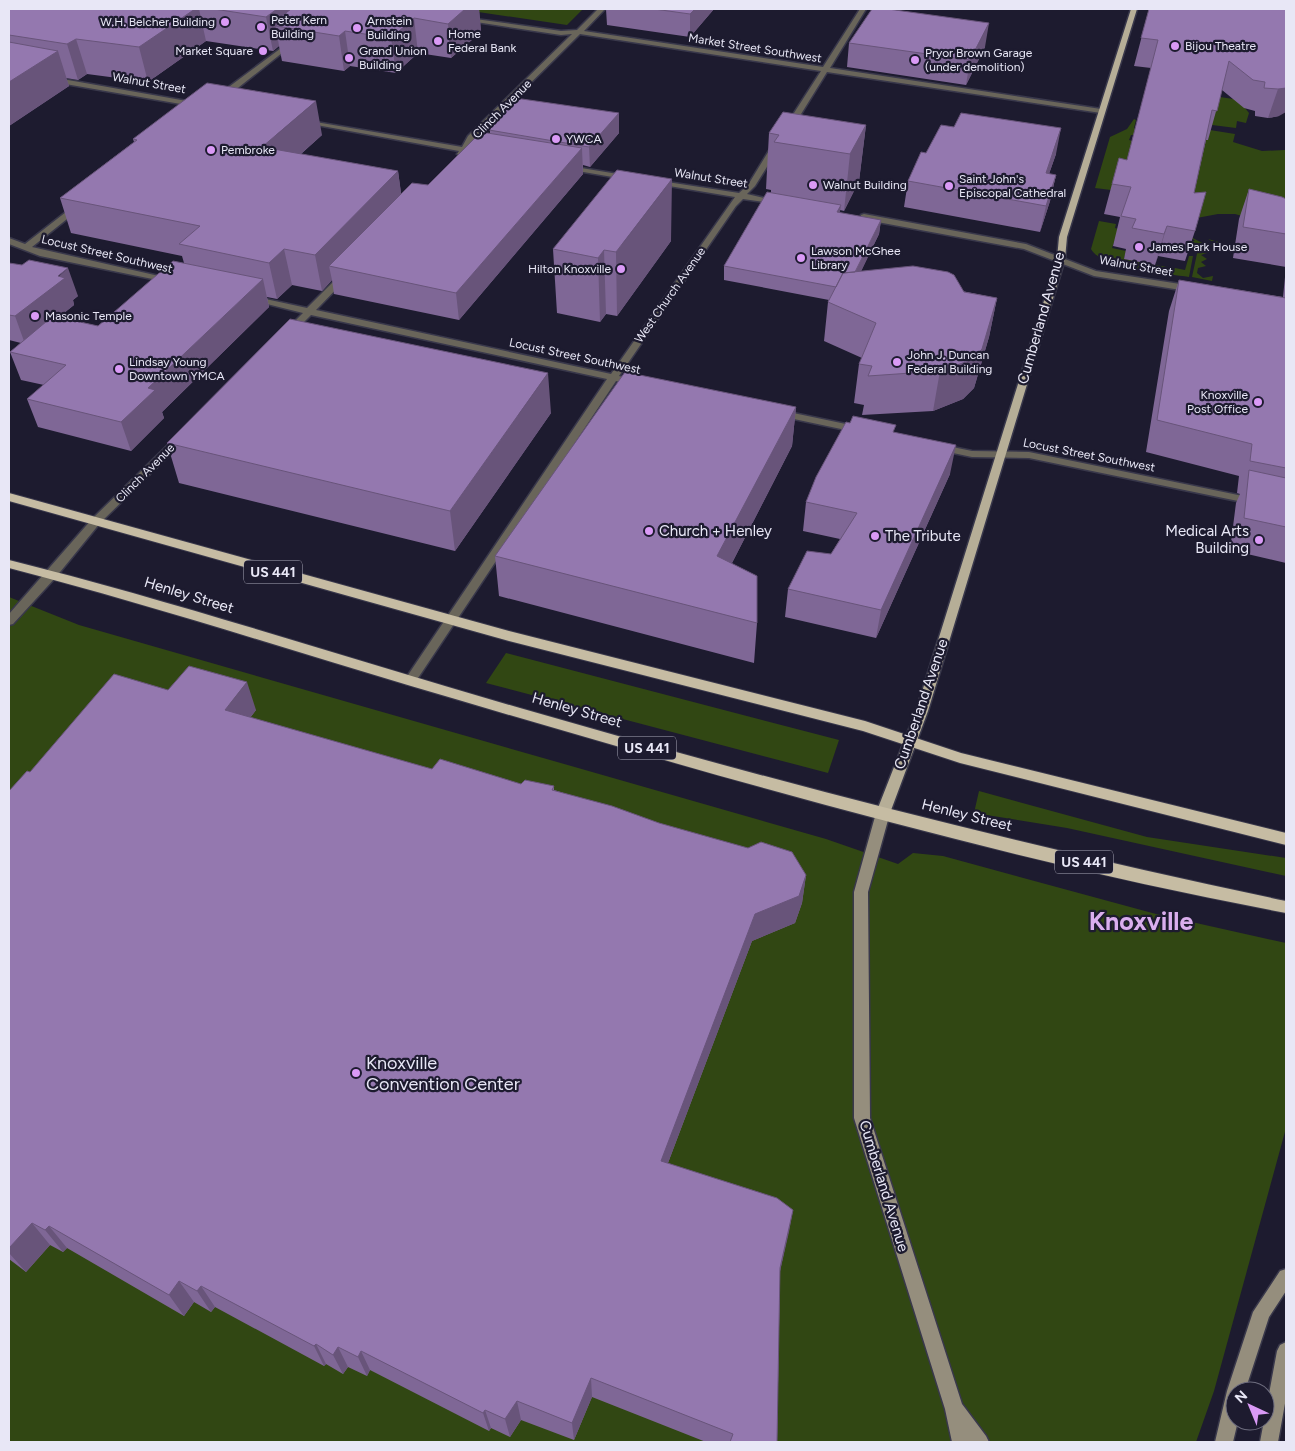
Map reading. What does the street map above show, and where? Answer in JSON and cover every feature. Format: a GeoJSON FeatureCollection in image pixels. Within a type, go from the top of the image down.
{"type":"FeatureCollection","features":[{"type":"Feature","properties":{"kind":"highway","name":"US 441"},"geometry":{"type":"LineString","coordinates":[[9,497],[170,544],[451,620],[865,726],[960,758],[1286,839]]}},
{"type":"Feature","properties":{"kind":"highway","name":"Henley Street"},"geometry":{"type":"LineString","coordinates":[[9,564],[137,597],[410,681],[823,798],[1166,883],[1286,907]]}},
{"type":"Feature","properties":{"kind":"main road","name":"Cumberland Avenue"},"geometry":{"type":"LineString","coordinates":[[961,1442],[954,1409],[862,1118],[861,892],[883,813],[922,711],[1061,259],[1063,237],[1134,9]]}},
{"type":"Feature","properties":{"kind":"main road"},"geometry":{"type":"LineString","coordinates":[[1238,1381],[1262,1312],[1286,1277]]}},
{"type":"Feature","properties":{"kind":"main road"},"geometry":{"type":"LineString","coordinates":[[1269,1442],[1286,1351]]}},
{"type":"Feature","properties":{"kind":"main road","name":"Cumberland Avenue"},"geometry":{"type":"LineString","coordinates":[[954,1409],[980,1442]]}},
{"type":"Feature","properties":{"kind":"street","name":"Clinch Avenue"},"geometry":{"type":"LineString","coordinates":[[452,163],[465,150],[472,138],[602,9]]}},
{"type":"Feature","properties":{"kind":"street"},"geometry":{"type":"LineString","coordinates":[[785,133],[863,9]]}},
{"type":"Feature","properties":{"kind":"street","name":"Market Street Southwest"},"geometry":{"type":"LineString","coordinates":[[458,17],[560,33],[579,32],[1101,111]]}},
{"type":"Feature","properties":{"kind":"street"},"geometry":{"type":"LineString","coordinates":[[198,113],[301,36]]}},
{"type":"Feature","properties":{"kind":"street","name":"Walnut Street"},"geometry":{"type":"LineString","coordinates":[[38,77],[211,104]]}},
{"type":"Feature","properties":{"kind":"street"},"geometry":{"type":"LineString","coordinates":[[294,120],[486,153]]}},
{"type":"Feature","properties":{"kind":"street","name":"West Church Avenue"},"geometry":{"type":"LineString","coordinates":[[410,681],[613,378],[741,196],[751,186],[780,141]]}},
{"type":"Feature","properties":{"kind":"street"},"geometry":{"type":"LineString","coordinates":[[561,166],[636,179]]}},
{"type":"Feature","properties":{"kind":"street","name":"Walnut Street"},"geometry":{"type":"LineString","coordinates":[[645,180],[785,203]]}},
{"type":"Feature","properties":{"kind":"street"},"geometry":{"type":"LineString","coordinates":[[27,247],[84,202]]}},
{"type":"Feature","properties":{"kind":"street","name":"Walnut Street"},"geometry":{"type":"LineString","coordinates":[[852,215],[1026,247],[1094,272],[1200,290]]}},
{"type":"Feature","properties":{"kind":"street","name":"Locust Street Southwest"},"geometry":{"type":"LineString","coordinates":[[9,241],[40,253],[175,282]]}},
{"type":"Feature","properties":{"kind":"street"},"geometry":{"type":"LineString","coordinates":[[282,338],[350,270]]}},
{"type":"Feature","properties":{"kind":"street","name":"Locust Street Southwest"},"geometry":{"type":"LineString","coordinates":[[240,296],[649,385]]}},
{"type":"Feature","properties":{"kind":"street"},"geometry":{"type":"LineString","coordinates":[[764,410],[868,432]]}},
{"type":"Feature","properties":{"kind":"street","name":"Clinch Avenue"},"geometry":{"type":"LineString","coordinates":[[9,621],[96,522],[184,434]]}},
{"type":"Feature","properties":{"kind":"street","name":"Locust Street Southwest"},"geometry":{"type":"LineString","coordinates":[[924,444],[972,454],[1002,452],[1029,455],[1286,508]]}},
{"type":"Feature","properties":{"kind":"green space"},"geometry":{"type":"Polygon","coordinates":[[[458,9],[583,9],[567,25],[458,9]]]}},
{"type":"Feature","properties":{"kind":"green space"},"geometry":{"type":"Polygon","coordinates":[[[1213,96],[1254,102],[1245,108],[1249,113],[1246,123],[1237,121],[1236,128],[1212,125],[1213,96]]]}},
{"type":"Feature","properties":{"kind":"green space"},"geometry":{"type":"Polygon","coordinates":[[[1134,119],[1136,120],[1134,128],[1136,129],[1134,135],[1131,135],[1129,140],[1133,141],[1123,176],[1111,190],[1095,188],[1110,137],[1127,129],[1134,119]]]}},
{"type":"Feature","properties":{"kind":"green space"},"geometry":{"type":"Polygon","coordinates":[[[1210,130],[1235,134],[1233,142],[1262,151],[1285,150],[1286,144],[1286,228],[1235,214],[1218,214],[1186,220],[1203,139],[1208,140],[1210,130]]]}},
{"type":"Feature","properties":{"kind":"green space"},"geometry":{"type":"Polygon","coordinates":[[[1099,221],[1116,224],[1115,228],[1119,229],[1112,248],[1126,251],[1124,259],[1167,267],[1168,270],[1173,271],[1175,268],[1185,270],[1189,256],[1193,256],[1189,277],[1121,266],[1108,262],[1098,256],[1091,249],[1099,221]]]}},
{"type":"Feature","properties":{"kind":"green space"},"geometry":{"type":"Polygon","coordinates":[[[1189,236],[1208,246],[1215,243],[1208,239],[1219,242],[1203,250],[1207,253],[1201,255],[1207,259],[1201,262],[1206,266],[1198,268],[1197,273],[1203,278],[1213,276],[1212,281],[1192,277],[1198,249],[1195,245],[1174,241],[1195,241],[1189,236]]]}},
{"type":"Feature","properties":{"kind":"green space"},"geometry":{"type":"Polygon","coordinates":[[[9,597],[79,625],[826,839],[898,864],[913,853],[943,856],[1156,914],[1286,943],[1286,1128],[1214,1391],[1196,1442],[9,1442],[9,597]]]}},
{"type":"Feature","properties":{"kind":"green space"},"geometry":{"type":"Polygon","coordinates":[[[506,653],[839,740],[828,773],[486,683],[506,653]]]}},
{"type":"Feature","properties":{"kind":"green space"},"geometry":{"type":"Polygon","coordinates":[[[979,791],[1147,837],[1286,858],[1286,876],[1067,828],[974,813],[979,791]]]}},
{"type":"Feature","properties":{"kind":"building"},"geometry":{"type":"Polygon","coordinates":[[[9,9],[195,9],[139,47],[76,39],[67,44],[9,35],[9,9]]]}},
{"type":"Feature","properties":{"kind":"building"},"geometry":{"type":"Polygon","coordinates":[[[214,9],[277,9],[266,17],[214,9]]]}},
{"type":"Feature","properties":{"kind":"building"},"geometry":{"type":"Polygon","coordinates":[[[291,9],[465,9],[448,24],[414,18],[391,38],[345,31],[339,36],[276,26],[285,20],[278,19],[291,9]]]}},
{"type":"Feature","properties":{"kind":"building"},"geometry":{"type":"Polygon","coordinates":[[[654,9],[695,9],[690,14],[654,9]]]}},
{"type":"Feature","properties":{"kind":"building"},"geometry":{"type":"Polygon","coordinates":[[[872,9],[888,9],[989,23],[970,60],[849,43],[872,9]]]}},
{"type":"Feature","properties":{"kind":"building"},"geometry":{"type":"Polygon","coordinates":[[[1149,9],[1286,9],[1286,88],[1264,88],[1265,82],[1253,80],[1229,61],[1217,111],[1212,110],[1194,193],[1206,192],[1195,231],[1167,226],[1164,234],[1132,228],[1136,219],[1121,216],[1131,187],[1112,184],[1119,158],[1127,160],[1158,40],[1141,38],[1149,9]]]}},
{"type":"Feature","properties":{"kind":"building"},"geometry":{"type":"Polygon","coordinates":[[[9,42],[58,51],[9,82],[9,42]]]}},
{"type":"Feature","properties":{"kind":"building"},"geometry":{"type":"Polygon","coordinates":[[[207,83],[316,101],[262,147],[398,171],[315,255],[284,249],[269,263],[179,244],[200,226],[60,198],[137,140],[133,139],[207,83]]]}},
{"type":"Feature","properties":{"kind":"building"},"geometry":{"type":"Polygon","coordinates":[[[515,98],[619,113],[589,147],[489,130],[494,125],[490,125],[515,98]]]}},
{"type":"Feature","properties":{"kind":"building"},"geometry":{"type":"Polygon","coordinates":[[[783,112],[866,125],[850,154],[774,142],[779,135],[769,133],[783,112]]]}},
{"type":"Feature","properties":{"kind":"building"},"geometry":{"type":"Polygon","coordinates":[[[961,113],[1061,128],[1046,173],[1056,175],[1046,206],[908,181],[921,152],[926,153],[941,125],[954,127],[961,113]]]}},
{"type":"Feature","properties":{"kind":"building"},"geometry":{"type":"Polygon","coordinates":[[[481,132],[582,148],[456,293],[329,266],[412,183],[428,185],[481,132]]]}},
{"type":"Feature","properties":{"kind":"building"},"geometry":{"type":"Polygon","coordinates":[[[617,170],[672,179],[616,252],[604,250],[598,258],[553,249],[617,170]]]}},
{"type":"Feature","properties":{"kind":"building"},"geometry":{"type":"Polygon","coordinates":[[[1249,189],[1286,199],[1286,234],[1243,227],[1249,189]]]}},
{"type":"Feature","properties":{"kind":"building","name":"Lawson McGhee Library"},"geometry":{"type":"Polygon","coordinates":[[[767,192],[841,205],[837,212],[881,220],[855,272],[843,273],[836,287],[724,266],[767,192]]]}},
{"type":"Feature","properties":{"kind":"building"},"geometry":{"type":"Polygon","coordinates":[[[29,260],[68,268],[58,276],[65,278],[15,316],[9,315],[9,263],[22,265],[29,260]]]}},
{"type":"Feature","properties":{"kind":"building"},"geometry":{"type":"Polygon","coordinates":[[[173,261],[263,279],[148,388],[155,390],[121,422],[27,399],[66,365],[10,352],[53,316],[98,326],[173,261]]]}},
{"type":"Feature","properties":{"kind":"building"},"geometry":{"type":"Polygon","coordinates":[[[913,266],[948,272],[954,275],[964,292],[997,298],[982,349],[971,360],[940,371],[868,376],[872,366],[859,364],[876,323],[828,302],[843,273],[913,266]]]}},
{"type":"Feature","properties":{"kind":"building"},"geometry":{"type":"Polygon","coordinates":[[[1179,280],[1286,298],[1286,468],[1250,461],[1252,444],[1157,420],[1179,280]]]}},
{"type":"Feature","properties":{"kind":"building"},"geometry":{"type":"Polygon","coordinates":[[[290,319],[548,373],[450,511],[167,443],[290,319]]]}},
{"type":"Feature","properties":{"kind":"building","name":"Church + Henley"},"geometry":{"type":"Polygon","coordinates":[[[625,372],[796,407],[717,556],[757,576],[757,623],[495,556],[625,372]]]}},
{"type":"Feature","properties":{"kind":"building","name":"The Tribute"},"geometry":{"type":"Polygon","coordinates":[[[853,416],[896,425],[893,432],[956,445],[881,610],[788,589],[807,551],[831,554],[857,513],[806,502],[816,477],[846,422],[850,423],[853,416]]]}},
{"type":"Feature","properties":{"kind":"building"},"geometry":{"type":"Polygon","coordinates":[[[1249,470],[1286,478],[1286,527],[1244,518],[1249,470]]]}},
{"type":"Feature","properties":{"kind":"building","name":"Knoxville Convention Center"},"geometry":{"type":"Polygon","coordinates":[[[189,666],[247,682],[225,710],[432,769],[440,759],[521,784],[525,780],[554,786],[552,790],[612,806],[659,823],[748,848],[761,842],[792,852],[806,875],[799,896],[755,914],[661,1161],[777,1198],[793,1210],[780,1268],[777,1442],[730,1442],[733,1434],[591,1378],[572,1423],[517,1401],[505,1419],[485,1410],[483,1413],[361,1351],[358,1357],[338,1347],[333,1355],[316,1344],[314,1346],[201,1286],[197,1291],[179,1281],[169,1295],[49,1226],[45,1230],[32,1223],[9,1248],[9,791],[27,771],[30,772],[114,674],[168,690],[189,666]]]}},
{"type":"Feature","properties":{"kind":"place","name":"W.H. Belcher Building"},"geometry":{"type":"Point","coordinates":[225,22]}},
{"type":"Feature","properties":{"kind":"place","name":"Peter Kern Building"},"geometry":{"type":"Point","coordinates":[261,27]}},
{"type":"Feature","properties":{"kind":"place","name":"Arnstein Building"},"geometry":{"type":"Point","coordinates":[357,28]}},
{"type":"Feature","properties":{"kind":"place","name":"Home Federal Bank"},"geometry":{"type":"Point","coordinates":[438,41]}},
{"type":"Feature","properties":{"kind":"place","name":"Bijou Theatre"},"geometry":{"type":"Point","coordinates":[1175,46]}},
{"type":"Feature","properties":{"kind":"place","name":"Market Square"},"geometry":{"type":"Point","coordinates":[263,51]}},
{"type":"Feature","properties":{"kind":"place","name":"Grand Union Building"},"geometry":{"type":"Point","coordinates":[349,58]}},
{"type":"Feature","properties":{"kind":"place","name":"Pryor Brown Garage (under demolition)"},"geometry":{"type":"Point","coordinates":[915,60]}},
{"type":"Feature","properties":{"kind":"place","name":"YWCA"},"geometry":{"type":"Point","coordinates":[556,139]}},
{"type":"Feature","properties":{"kind":"place","name":"Pembroke"},"geometry":{"type":"Point","coordinates":[211,150]}},
{"type":"Feature","properties":{"kind":"place","name":"Walnut Building"},"geometry":{"type":"Point","coordinates":[813,185]}},
{"type":"Feature","properties":{"kind":"place","name":"Saint John's Episcopal Cathedral"},"geometry":{"type":"Point","coordinates":[949,186]}},
{"type":"Feature","properties":{"kind":"place","name":"James Park House"},"geometry":{"type":"Point","coordinates":[1139,247]}},
{"type":"Feature","properties":{"kind":"place","name":"Lawson McGhee Library"},"geometry":{"type":"Point","coordinates":[801,258]}},
{"type":"Feature","properties":{"kind":"place","name":"Hilton Knoxville"},"geometry":{"type":"Point","coordinates":[621,269]}},
{"type":"Feature","properties":{"kind":"place","name":"Masonic Temple"},"geometry":{"type":"Point","coordinates":[35,316]}},
{"type":"Feature","properties":{"kind":"place","name":"John J. Duncan Federal Building"},"geometry":{"type":"Point","coordinates":[897,362]}},
{"type":"Feature","properties":{"kind":"place","name":"Lindsay Young Downtown YMCA"},"geometry":{"type":"Point","coordinates":[119,369]}},
{"type":"Feature","properties":{"kind":"place","name":"Knoxville Post Office"},"geometry":{"type":"Point","coordinates":[1258,402]}},
{"type":"Feature","properties":{"kind":"place","name":"Church + Henley"},"geometry":{"type":"Point","coordinates":[649,531]}},
{"type":"Feature","properties":{"kind":"place","name":"The Tribute"},"geometry":{"type":"Point","coordinates":[875,536]}},
{"type":"Feature","properties":{"kind":"place","name":"Medical Arts Building"},"geometry":{"type":"Point","coordinates":[1259,540]}},
{"type":"Feature","properties":{"kind":"place","name":"Knoxville Convention Center"},"geometry":{"type":"Point","coordinates":[356,1073]}},
{"type":"Feature","properties":{"kind":"district","name":"Knoxville"},"geometry":{"type":"Point","coordinates":[1141,921]}}]}
